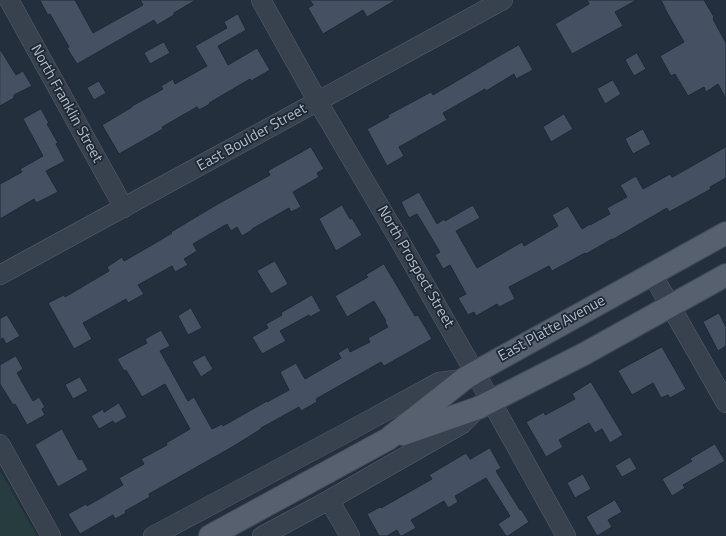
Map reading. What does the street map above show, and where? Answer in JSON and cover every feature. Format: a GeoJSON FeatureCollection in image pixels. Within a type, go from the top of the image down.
{"type":"FeatureCollection","features":[{"type":"Feature","properties":{"kind":"main road","name":"East Platte Avenue"},"geometry":{"type":"LineString","coordinates":[[388,439],[469,376],[726,233]]}},
{"type":"Feature","properties":{"kind":"main road","name":"East Platte Avenue"},"geometry":{"type":"LineString","coordinates":[[210,536],[388,439],[484,405],[584,354],[726,275]]}},
{"type":"Feature","properties":{"kind":"street","name":"North Franklin Street"},"geometry":{"type":"LineString","coordinates":[[9,0],[124,208]]}},
{"type":"Feature","properties":{"kind":"street","name":"North Prospect Street"},"geometry":{"type":"LineString","coordinates":[[261,0],[318,102],[397,236],[484,405],[566,536]]}},
{"type":"Feature","properties":{"kind":"street","name":"East Boulder Street"},"geometry":{"type":"LineString","coordinates":[[0,275],[503,0]]}},
{"type":"Feature","properties":{"kind":"street"},"geometry":{"type":"LineString","coordinates":[[652,274],[726,404]]}},
{"type":"Feature","properties":{"kind":"street"},"geometry":{"type":"LineString","coordinates":[[153,536],[439,382],[469,376]]}},
{"type":"Feature","properties":{"kind":"street"},"geometry":{"type":"LineString","coordinates":[[262,536],[329,500],[462,424],[484,405]]}},
{"type":"Feature","properties":{"kind":"street"},"geometry":{"type":"LineString","coordinates":[[0,444],[51,536]]}},
{"type":"Feature","properties":{"kind":"street"},"geometry":{"type":"LineString","coordinates":[[329,500],[350,536]]}},
{"type":"Feature","properties":{"kind":"green space"},"geometry":{"type":"Polygon","coordinates":[[[0,471],[37,536],[0,536],[0,471]]]}},
{"type":"Feature","properties":{"kind":"building"},"geometry":{"type":"Polygon","coordinates":[[[40,0],[75,0],[93,33],[143,5],[140,0],[196,0],[157,25],[154,20],[77,64],[50,14],[48,15],[40,0]]]}},
{"type":"Feature","properties":{"kind":"building"},"geometry":{"type":"Polygon","coordinates":[[[310,0],[396,0],[367,17],[363,10],[323,34],[308,8],[313,5],[310,0]]]}},
{"type":"Feature","properties":{"kind":"building"},"geometry":{"type":"Polygon","coordinates":[[[587,0],[637,0],[615,12],[623,26],[572,54],[555,24],[589,4],[587,0]]]}},
{"type":"Feature","properties":{"kind":"building"},"geometry":{"type":"Polygon","coordinates":[[[661,0],[704,0],[726,43],[726,99],[718,84],[706,92],[704,87],[688,96],[675,74],[671,76],[660,56],[684,42],[661,0]]]}},
{"type":"Feature","properties":{"kind":"building"},"geometry":{"type":"Polygon","coordinates":[[[238,14],[246,30],[218,46],[228,65],[257,48],[270,70],[251,81],[250,79],[199,110],[197,107],[162,127],[163,129],[119,154],[102,125],[163,89],[161,86],[173,79],[175,84],[207,66],[195,46],[227,28],[224,22],[238,14]]]}},
{"type":"Feature","properties":{"kind":"building"},"geometry":{"type":"Polygon","coordinates":[[[164,42],[170,53],[150,64],[144,53],[164,42]]]}},
{"type":"Feature","properties":{"kind":"building"},"geometry":{"type":"Polygon","coordinates":[[[519,45],[533,70],[516,79],[514,74],[486,91],[485,89],[443,113],[447,120],[399,147],[404,156],[387,166],[367,129],[389,117],[388,115],[431,92],[433,95],[519,45]]]}},
{"type":"Feature","properties":{"kind":"building"},"geometry":{"type":"Polygon","coordinates":[[[0,49],[16,75],[23,71],[32,86],[14,95],[14,98],[0,106],[0,49]]]}},
{"type":"Feature","properties":{"kind":"building"},"geometry":{"type":"Polygon","coordinates":[[[637,53],[646,69],[634,76],[625,60],[637,53]]]}},
{"type":"Feature","properties":{"kind":"building"},"geometry":{"type":"Polygon","coordinates":[[[613,80],[621,94],[605,104],[597,89],[613,80]]]}},
{"type":"Feature","properties":{"kind":"building"},"geometry":{"type":"Polygon","coordinates":[[[99,81],[106,93],[94,100],[87,88],[99,81]]]}},
{"type":"Feature","properties":{"kind":"building"},"geometry":{"type":"Polygon","coordinates":[[[41,109],[49,123],[47,124],[58,143],[56,144],[65,161],[46,171],[58,192],[36,203],[34,199],[0,219],[0,184],[22,172],[20,169],[43,156],[23,119],[41,109]]]}},
{"type":"Feature","properties":{"kind":"building"},"geometry":{"type":"Polygon","coordinates":[[[564,114],[573,129],[551,142],[543,127],[564,114]]]}},
{"type":"Feature","properties":{"kind":"building"},"geometry":{"type":"Polygon","coordinates":[[[643,129],[651,144],[633,154],[625,139],[643,129]]]}},
{"type":"Feature","properties":{"kind":"building"},"geometry":{"type":"Polygon","coordinates":[[[311,147],[324,169],[317,173],[319,177],[293,192],[301,207],[291,212],[289,208],[242,236],[237,227],[231,231],[227,224],[193,244],[197,251],[184,259],[188,265],[175,272],[172,266],[138,285],[144,294],[128,303],[126,299],[83,323],[92,339],[74,349],[48,303],[64,295],[65,297],[109,271],[107,267],[122,257],[124,261],[157,242],[216,205],[270,175],[268,171],[311,147]]]}},
{"type":"Feature","properties":{"kind":"building"},"geometry":{"type":"Polygon","coordinates":[[[726,147],[726,178],[710,187],[711,189],[669,212],[667,208],[612,240],[552,271],[549,266],[509,287],[515,299],[499,307],[497,304],[476,316],[474,312],[468,315],[458,298],[466,294],[450,265],[443,269],[435,255],[440,252],[417,214],[409,218],[401,202],[419,192],[437,224],[473,205],[480,218],[456,231],[477,268],[522,242],[524,246],[558,226],[552,215],[568,206],[582,229],[610,214],[607,208],[627,197],[620,185],[636,176],[643,189],[670,174],[672,177],[726,147]]]}},
{"type":"Feature","properties":{"kind":"building"},"geometry":{"type":"Polygon","coordinates":[[[342,205],[362,235],[336,251],[319,219],[342,205]]]}},
{"type":"Feature","properties":{"kind":"building"},"geometry":{"type":"Polygon","coordinates":[[[275,261],[288,284],[271,294],[257,271],[275,261]]]}},
{"type":"Feature","properties":{"kind":"building"},"geometry":{"type":"Polygon","coordinates":[[[384,264],[415,316],[418,315],[432,339],[384,366],[381,362],[316,399],[317,402],[301,411],[299,407],[261,428],[234,446],[149,494],[150,497],[125,511],[126,513],[115,519],[113,515],[80,534],[68,514],[86,504],[87,506],[123,485],[119,478],[144,464],[141,459],[167,445],[166,443],[190,429],[165,384],[142,397],[126,370],[124,371],[117,359],[147,343],[145,339],[161,330],[170,346],[160,351],[188,401],[194,397],[212,429],[222,424],[223,426],[289,390],[280,372],[296,363],[305,379],[341,358],[338,353],[348,347],[350,352],[370,342],[368,338],[388,327],[374,301],[347,317],[335,296],[368,277],[366,275],[384,264]]]}},
{"type":"Feature","properties":{"kind":"building"},"geometry":{"type":"Polygon","coordinates":[[[312,295],[321,311],[310,317],[309,315],[280,331],[286,341],[262,354],[252,337],[268,328],[266,324],[282,315],[281,313],[312,295]]]}},
{"type":"Feature","properties":{"kind":"building"},"geometry":{"type":"Polygon","coordinates":[[[191,308],[202,328],[188,335],[178,316],[191,308]]]}},
{"type":"Feature","properties":{"kind":"building"},"geometry":{"type":"Polygon","coordinates":[[[719,313],[726,327],[726,346],[718,351],[703,322],[719,313]]]}},
{"type":"Feature","properties":{"kind":"building"},"geometry":{"type":"Polygon","coordinates":[[[7,315],[20,336],[6,344],[3,338],[0,340],[0,319],[7,315]]]}},
{"type":"Feature","properties":{"kind":"building"},"geometry":{"type":"Polygon","coordinates":[[[662,347],[686,389],[670,398],[668,395],[661,398],[653,383],[632,395],[618,371],[662,347]]]}},
{"type":"Feature","properties":{"kind":"building"},"geometry":{"type":"Polygon","coordinates":[[[205,355],[213,369],[201,377],[192,362],[205,355]]]}},
{"type":"Feature","properties":{"kind":"building"},"geometry":{"type":"Polygon","coordinates":[[[16,356],[23,369],[17,373],[33,401],[39,397],[45,407],[42,409],[45,415],[27,425],[15,404],[13,405],[0,384],[0,365],[16,356]]]}},
{"type":"Feature","properties":{"kind":"building"},"geometry":{"type":"Polygon","coordinates":[[[80,377],[88,391],[73,399],[65,385],[80,377]]]}},
{"type":"Feature","properties":{"kind":"building"},"geometry":{"type":"Polygon","coordinates":[[[591,382],[623,435],[610,443],[602,429],[595,433],[589,423],[559,440],[563,447],[546,457],[526,422],[544,412],[545,415],[575,399],[572,394],[591,382]]]}},
{"type":"Feature","properties":{"kind":"building"},"geometry":{"type":"Polygon","coordinates":[[[119,403],[127,417],[115,424],[113,421],[99,429],[91,416],[103,409],[104,412],[119,403]]]}},
{"type":"Feature","properties":{"kind":"building"},"geometry":{"type":"Polygon","coordinates":[[[62,429],[79,460],[82,459],[88,470],[58,487],[35,445],[62,429]]]}},
{"type":"Feature","properties":{"kind":"building"},"geometry":{"type":"Polygon","coordinates":[[[715,444],[725,461],[683,485],[685,488],[672,496],[662,479],[692,461],[690,459],[715,444]]]}},
{"type":"Feature","properties":{"kind":"building"},"geometry":{"type":"Polygon","coordinates":[[[490,448],[501,468],[496,471],[529,522],[506,536],[498,524],[510,516],[486,478],[455,496],[458,502],[448,508],[444,501],[411,520],[416,528],[402,536],[400,536],[397,530],[387,536],[379,536],[367,514],[380,507],[381,508],[432,479],[429,475],[466,453],[470,459],[490,448]]]}},
{"type":"Feature","properties":{"kind":"building"},"geometry":{"type":"Polygon","coordinates":[[[630,457],[637,469],[622,477],[615,466],[630,457]]]}},
{"type":"Feature","properties":{"kind":"building"},"geometry":{"type":"Polygon","coordinates":[[[583,474],[591,489],[575,498],[567,483],[583,474]]]}},
{"type":"Feature","properties":{"kind":"building"},"geometry":{"type":"Polygon","coordinates":[[[615,500],[622,512],[608,520],[612,527],[597,536],[586,517],[615,500]]]}}]}
